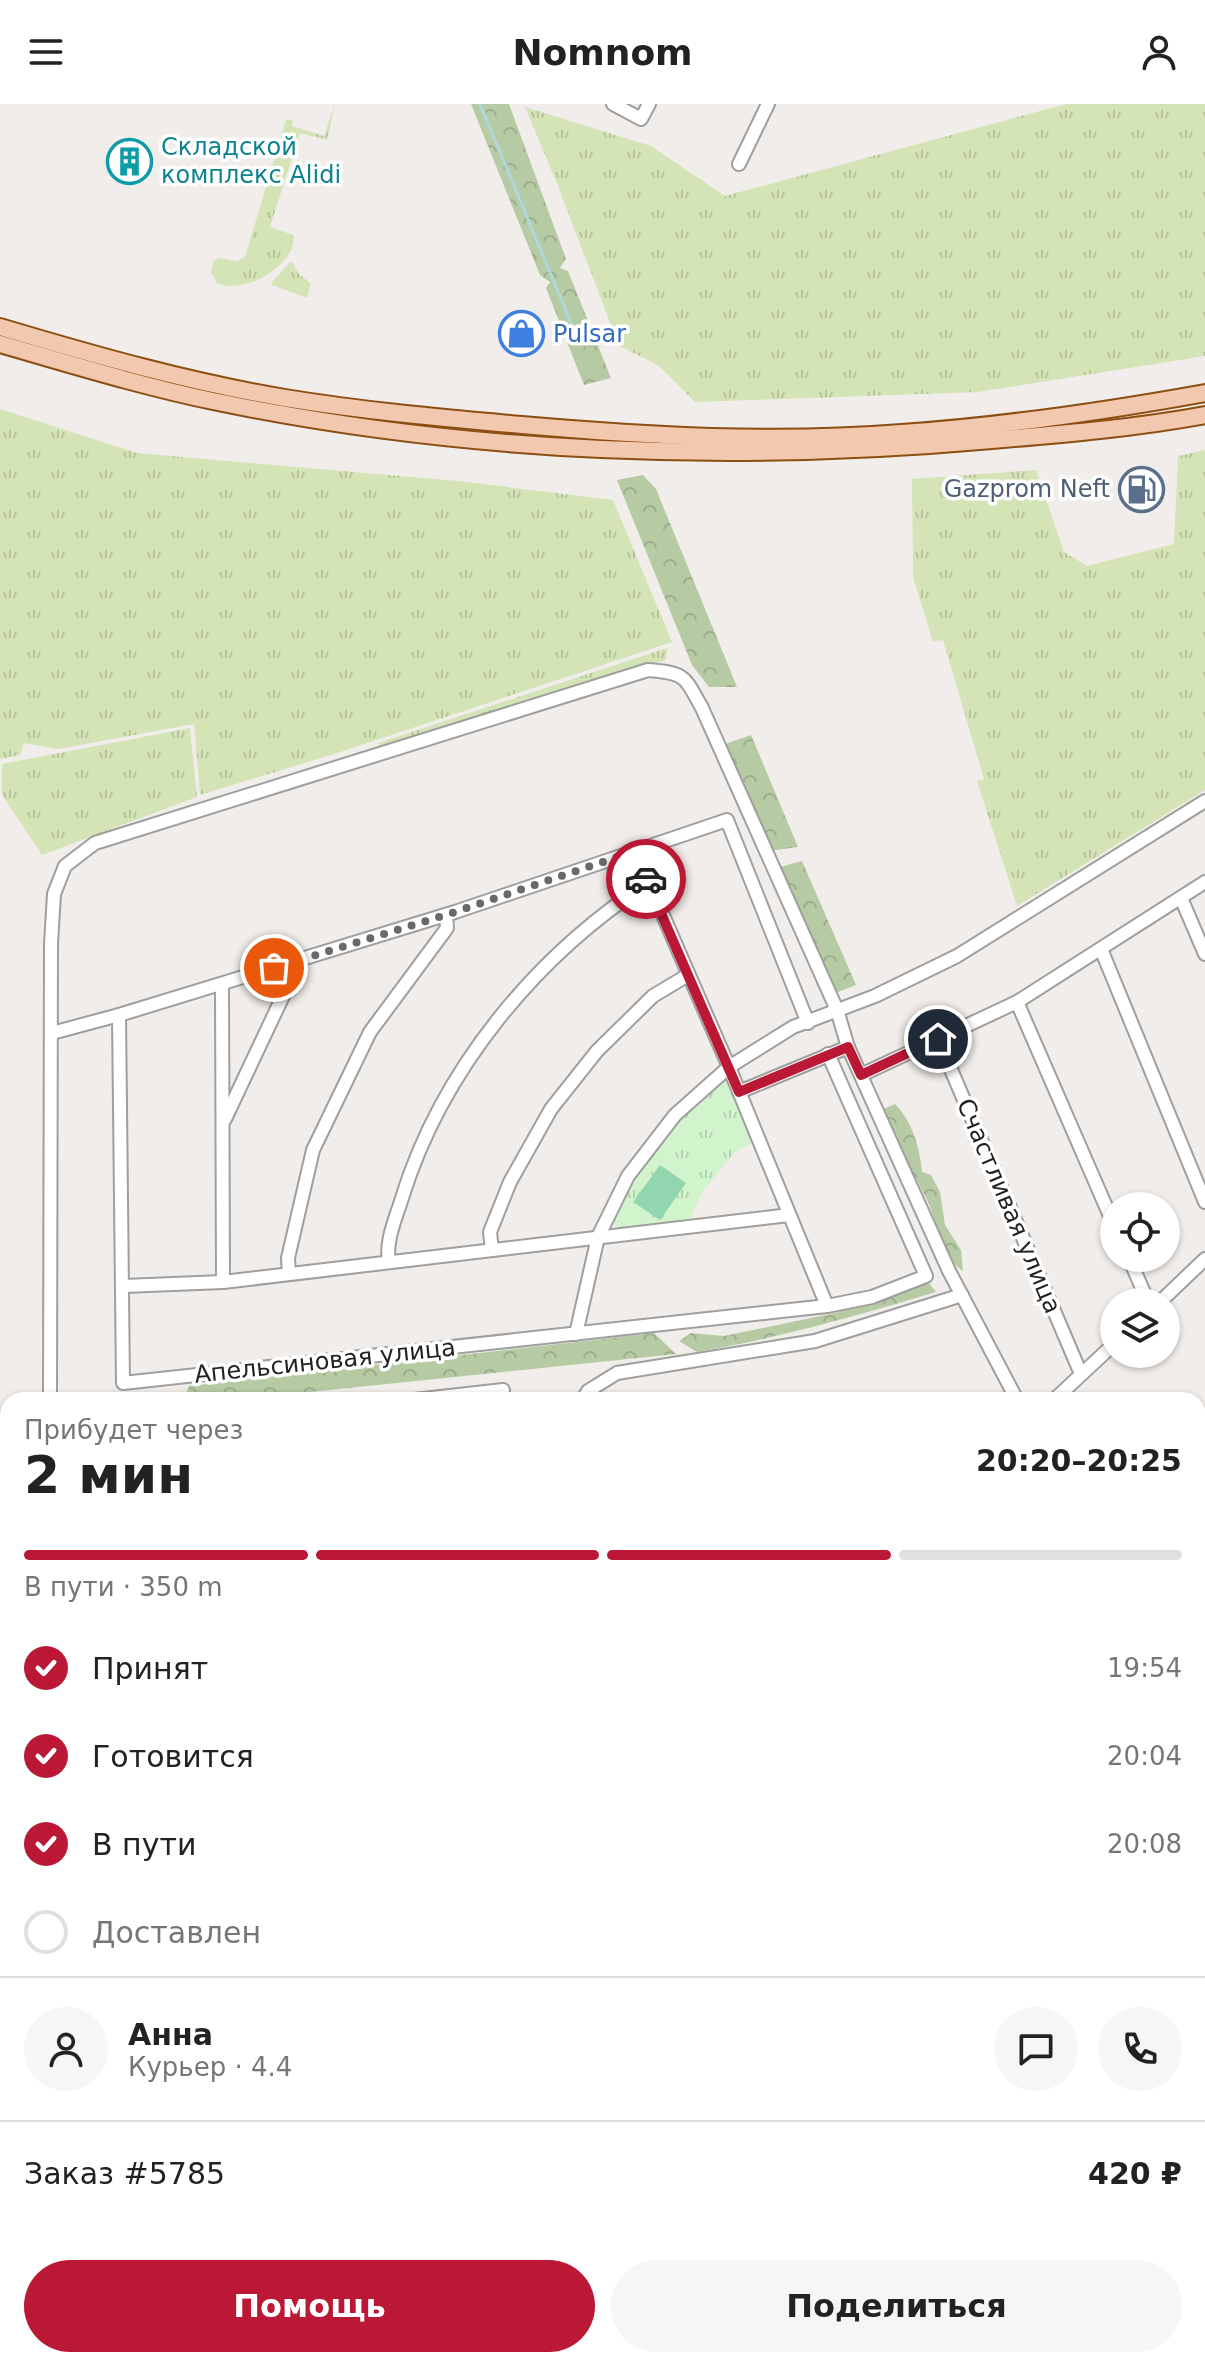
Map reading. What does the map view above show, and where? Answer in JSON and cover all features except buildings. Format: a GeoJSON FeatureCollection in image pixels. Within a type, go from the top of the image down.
{"type":"FeatureCollection","features":[{"type":"Feature","properties":{"kind":"main road"},"geometry":{"type":"LineString","coordinates":[[0,327],[129,363],[284,398],[387,412],[693,437],[900,434],[1027,421],[1205,393]]}},
{"type":"Feature","properties":{"kind":"main road"},"geometry":{"type":"LineString","coordinates":[[0,344],[213,401],[388,430],[583,448],[769,453],[905,448],[1047,435],[1205,415]]}},
{"type":"Feature","properties":{"kind":"main road"},"geometry":{"type":"LineString","coordinates":[[491,440],[494,422]]}},
{"type":"Feature","properties":{"kind":"street"},"geometry":{"type":"LineString","coordinates":[[613,104],[641,119],[649,104]]}},
{"type":"Feature","properties":{"kind":"street"},"geometry":{"type":"LineString","coordinates":[[739,164],[768,104]]}},
{"type":"Feature","properties":{"kind":"street"},"geometry":{"type":"LineString","coordinates":[[50,1392],[54,894],[65,866],[95,843],[648,670],[670,671],[685,677],[702,708],[837,1010],[848,1047],[962,1295],[1013,1392]]}},
{"type":"Feature","properties":{"kind":"street"},"geometry":{"type":"LineString","coordinates":[[576,1334],[598,1237],[628,1176],[675,1115],[729,1067],[793,1027],[913,980],[957,956],[1205,801]]}},
{"type":"Feature","properties":{"kind":"street"},"geometry":{"type":"LineString","coordinates":[[52,1033],[446,915],[727,820],[808,1023]]}},
{"type":"Feature","properties":{"kind":"street"},"geometry":{"type":"LineString","coordinates":[[635,851],[729,1067],[827,1306]]}},
{"type":"Feature","properties":{"kind":"street"},"geometry":{"type":"LineString","coordinates":[[861,1075],[1017,1002],[1205,882]]}},
{"type":"Feature","properties":{"kind":"street"},"geometry":{"type":"LineString","coordinates":[[389,1262],[387,1252],[392,1230],[410,1171],[451,1085],[505,1010],[543,970],[621,901],[648,883]]}},
{"type":"Feature","properties":{"kind":"street"},"geometry":{"type":"LineString","coordinates":[[1181,898],[1205,954]]}},
{"type":"Feature","properties":{"kind":"street"},"geometry":{"type":"LineString","coordinates":[[289,1274],[288,1258],[313,1150],[370,1032],[447,928],[446,915]]}},
{"type":"Feature","properties":{"kind":"street"},"geometry":{"type":"LineString","coordinates":[[1101,949],[1205,1202]]}},
{"type":"Feature","properties":{"kind":"street"},"geometry":{"type":"LineString","coordinates":[[224,1122],[300,960]]}},
{"type":"Feature","properties":{"kind":"street"},"geometry":{"type":"LineString","coordinates":[[492,1250],[490,1232],[510,1182],[551,1109],[597,1051],[653,996],[688,975]]}},
{"type":"Feature","properties":{"kind":"street"},"geometry":{"type":"LineString","coordinates":[[222,984],[223,1282]]}},
{"type":"Feature","properties":{"kind":"street"},"geometry":{"type":"LineString","coordinates":[[1017,1002],[1100,1193]]}},
{"type":"Feature","properties":{"kind":"street","name":"Апельсиновая улица"},"geometry":{"type":"LineString","coordinates":[[119,1015],[123,1383],[827,1306],[872,1297],[926,1276],[828,1054]]}},
{"type":"Feature","properties":{"kind":"street","name":"Счастливая улица"},"geometry":{"type":"LineString","coordinates":[[938,1039],[1081,1374]]}},
{"type":"Feature","properties":{"kind":"street"},"geometry":{"type":"LineString","coordinates":[[739,1092],[848,1047]]}},
{"type":"Feature","properties":{"kind":"street"},"geometry":{"type":"LineString","coordinates":[[124,1286],[223,1282],[789,1215]]}},
{"type":"Feature","properties":{"kind":"street"},"geometry":{"type":"LineString","coordinates":[[1175,1288],[1205,1259]]}},
{"type":"Feature","properties":{"kind":"street"},"geometry":{"type":"LineString","coordinates":[[587,1392],[617,1373],[815,1341],[962,1295]]}},
{"type":"Feature","properties":{"kind":"street"},"geometry":{"type":"LineString","coordinates":[[1062,1392],[1100,1357]]}},
{"type":"Feature","properties":{"kind":"street"},"geometry":{"type":"LineString","coordinates":[[191,2368],[214,2368]]}},
{"type":"Feature","properties":{"kind":"green space"},"geometry":{"type":"Polygon","coordinates":[[[335,104],[327,140],[300,133],[270,227],[293,235],[293,246],[288,256],[279,266],[255,281],[229,286],[217,283],[211,272],[214,261],[219,258],[237,261],[245,257],[286,120],[293,120],[292,126],[324,136],[335,104]]]}},
{"type":"Feature","properties":{"kind":"green space"},"geometry":{"type":"Polygon","coordinates":[[[471,104],[509,104],[566,259],[560,268],[568,271],[611,378],[584,385],[546,288],[550,282],[540,275],[471,104]]]}},
{"type":"Feature","properties":{"kind":"green space"},"geometry":{"type":"Polygon","coordinates":[[[1066,104],[1205,104],[1205,356],[978,392],[695,402],[658,365],[619,346],[525,107],[651,146],[725,196],[1066,104]]]}},
{"type":"Feature","properties":{"kind":"green space"},"geometry":{"type":"Polygon","coordinates":[[[290,262],[311,284],[307,298],[272,285],[290,262]]]}},
{"type":"Feature","properties":{"kind":"green space"},"geometry":{"type":"Polygon","coordinates":[[[0,409],[137,453],[458,481],[613,500],[672,642],[200,795],[194,724],[58,749],[24,743],[20,755],[0,759],[0,409]]]}},
{"type":"Feature","properties":{"kind":"green space"},"geometry":{"type":"Polygon","coordinates":[[[1205,450],[1205,790],[1017,906],[977,781],[984,779],[943,640],[933,642],[913,577],[912,479],[1036,470],[1064,552],[1087,566],[1174,544],[1178,456],[1205,450]]]}},
{"type":"Feature","properties":{"kind":"green space"},"geometry":{"type":"Polygon","coordinates":[[[643,475],[656,489],[737,687],[709,687],[692,665],[617,480],[643,475]]]}},
{"type":"Feature","properties":{"kind":"green space"},"geometry":{"type":"Polygon","coordinates":[[[667,648],[666,660],[379,748],[378,743],[667,648]]]}},
{"type":"Feature","properties":{"kind":"green space"},"geometry":{"type":"Polygon","coordinates":[[[190,728],[197,797],[42,855],[2,795],[2,764],[190,728]]]}},
{"type":"Feature","properties":{"kind":"green space"},"geometry":{"type":"Polygon","coordinates":[[[751,735],[798,847],[769,851],[719,746],[751,735]]]}},
{"type":"Feature","properties":{"kind":"green space"},"geometry":{"type":"Polygon","coordinates":[[[802,861],[856,985],[838,992],[821,977],[776,868],[802,861]]]}},
{"type":"Feature","properties":{"kind":"green space"},"geometry":{"type":"Polygon","coordinates":[[[719,1079],[730,1079],[757,1140],[735,1152],[703,1191],[689,1221],[620,1230],[610,1219],[626,1186],[662,1134],[719,1079]]]}},
{"type":"Feature","properties":{"kind":"green space"},"geometry":{"type":"Polygon","coordinates":[[[895,1104],[914,1135],[922,1172],[931,1175],[940,1192],[945,1225],[961,1250],[963,1271],[945,1248],[927,1200],[879,1111],[895,1104]]]}},
{"type":"Feature","properties":{"kind":"green space"},"geometry":{"type":"Polygon","coordinates":[[[660,1165],[686,1183],[660,1220],[633,1202],[660,1165]]]}},
{"type":"Feature","properties":{"kind":"green space"},"geometry":{"type":"Polygon","coordinates":[[[929,1283],[936,1292],[788,1333],[697,1352],[679,1341],[691,1333],[724,1336],[835,1313],[929,1283]]]}},
{"type":"Feature","properties":{"kind":"green space"},"geometry":{"type":"Polygon","coordinates":[[[654,1333],[676,1354],[310,1392],[186,1392],[189,1386],[654,1333]]]}},
{"type":"Feature","properties":{"kind":"waterway"},"geometry":{"type":"LineString","coordinates":[[480,104],[579,342]]}},
{"type":"Feature","properties":{"kind":"way so far"},"geometry":{"type":"LineString","coordinates":[[274,968],[455,912],[635,851],[646,879]]}},
{"type":"Feature","properties":{"kind":"place","name":"Складской комплекс Alidi"},"geometry":{"type":"Point","coordinates":[130,161]}},
{"type":"Feature","properties":{"kind":"place","name":"Pulsar"},"geometry":{"type":"Point","coordinates":[522,334]}},
{"type":"Feature","properties":{"kind":"place","name":"Gazprom Neft"},"geometry":{"type":"Point","coordinates":[1141,489]}},
{"type":"Feature","properties":{"kind":"route"},"geometry":{"type":"LineString","coordinates":[[646,879],[739,1092],[848,1047],[861,1075],[938,1039]]}}]}
